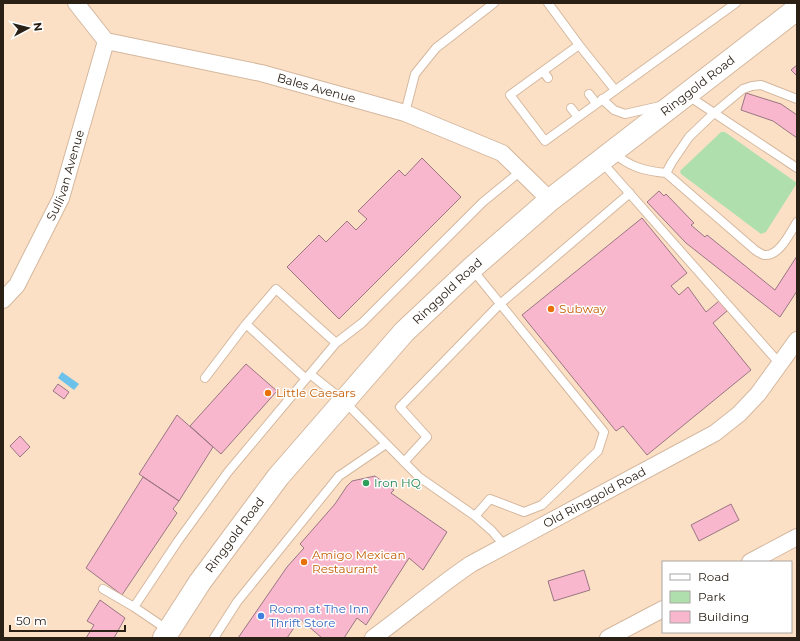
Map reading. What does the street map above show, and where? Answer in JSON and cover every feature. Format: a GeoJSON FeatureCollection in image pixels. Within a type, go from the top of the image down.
{"type":"FeatureCollection","features":[{"type":"Feature","properties":{"kind":"main road","name":"Ringgold Road"},"geometry":{"type":"LineString","coordinates":[[166,634],[200,582],[278,477],[404,332],[472,268],[550,200],[797,9]]}},
{"type":"Feature","properties":{"kind":"street"},"geometry":{"type":"LineString","coordinates":[[76,3],[106,41]]}},
{"type":"Feature","properties":{"kind":"street","name":"Bales Avenue"},"geometry":{"type":"LineString","coordinates":[[106,41],[261,73],[404,112],[502,153],[550,200]]}},
{"type":"Feature","properties":{"kind":"street","name":"Sullivan Avenue"},"geometry":{"type":"LineString","coordinates":[[3,300],[17,284],[61,198],[106,41]]}},
{"type":"Feature","properties":{"kind":"street","name":"Old Ringgold Road"},"geometry":{"type":"LineString","coordinates":[[374,638],[471,564],[715,433],[739,414],[758,394],[797,340]]}},
{"type":"Feature","properties":{"kind":"street"},"geometry":{"type":"LineString","coordinates":[[752,561],[797,537]]}},
{"type":"Feature","properties":{"kind":"street"},"geometry":{"type":"LineString","coordinates":[[608,638],[662,610]]}},
{"type":"Feature","properties":{"kind":"lane"},"geometry":{"type":"LineString","coordinates":[[404,112],[415,74],[436,48],[494,3]]}},
{"type":"Feature","properties":{"kind":"lane"},"geometry":{"type":"LineString","coordinates":[[548,3],[615,90]]}},
{"type":"Feature","properties":{"kind":"lane"},"geometry":{"type":"LineString","coordinates":[[580,45],[564,61],[510,94],[545,141],[736,3]]}},
{"type":"Feature","properties":{"kind":"lane"},"geometry":{"type":"LineString","coordinates":[[666,173],[680,149],[689,138],[714,113],[743,89],[761,85],[797,99]]}},
{"type":"Feature","properties":{"kind":"lane"},"geometry":{"type":"LineString","coordinates":[[589,94],[614,110],[625,114],[682,97],[714,113],[797,168]]}},
{"type":"Feature","properties":{"kind":"lane"},"geometry":{"type":"LineString","coordinates":[[571,108],[578,117]]}},
{"type":"Feature","properties":{"kind":"lane"},"geometry":{"type":"LineString","coordinates":[[606,156],[621,160],[649,172],[666,173],[755,250],[763,255],[771,254],[776,251],[782,245],[797,222]]}},
{"type":"Feature","properties":{"kind":"lane"},"geometry":{"type":"LineString","coordinates":[[606,156],[630,193],[780,364]]}},
{"type":"Feature","properties":{"kind":"lane"},"geometry":{"type":"LineString","coordinates":[[134,607],[220,482],[336,343],[362,323],[483,202],[521,171]]}},
{"type":"Feature","properties":{"kind":"lane"},"geometry":{"type":"LineString","coordinates":[[404,462],[427,437],[400,407],[500,304],[630,193]]}},
{"type":"Feature","properties":{"kind":"lane"},"geometry":{"type":"LineString","coordinates":[[472,268],[604,432],[598,451],[542,505],[524,512],[490,499],[475,516]]}},
{"type":"Feature","properties":{"kind":"lane"},"geometry":{"type":"LineString","coordinates":[[205,378],[246,324],[276,289],[336,343]]}},
{"type":"Feature","properties":{"kind":"lane"},"geometry":{"type":"LineString","coordinates":[[246,324],[308,376],[344,401],[418,477],[475,516],[492,531],[505,546]]}},
{"type":"Feature","properties":{"kind":"lane"},"geometry":{"type":"LineString","coordinates":[[214,638],[238,602],[339,476],[386,444]]}},
{"type":"Feature","properties":{"kind":"lane"},"geometry":{"type":"LineString","coordinates":[[103,589],[134,607],[166,634]]}},
{"type":"Feature","properties":{"kind":"green space"},"geometry":{"type":"Polygon","coordinates":[[[721,132],[725,132],[797,183],[766,232],[761,234],[681,174],[680,171],[721,132]]]}},
{"type":"Feature","properties":{"kind":"water"},"geometry":{"type":"Polygon","coordinates":[[[62,372],[79,384],[74,390],[58,378],[62,372]]]}},
{"type":"Feature","properties":{"kind":"building"},"geometry":{"type":"Polygon","coordinates":[[[797,65],[797,76],[791,70],[797,65]]]}},
{"type":"Feature","properties":{"kind":"building"},"geometry":{"type":"Polygon","coordinates":[[[746,93],[781,104],[797,115],[797,138],[773,121],[741,110],[746,93]]]}},
{"type":"Feature","properties":{"kind":"building"},"geometry":{"type":"Polygon","coordinates":[[[422,158],[461,197],[339,319],[287,267],[319,235],[326,242],[347,221],[356,230],[367,219],[358,211],[399,170],[405,176],[422,158]]]}},
{"type":"Feature","properties":{"kind":"building"},"geometry":{"type":"Polygon","coordinates":[[[659,191],[664,196],[666,194],[694,223],[691,225],[705,237],[707,235],[775,290],[797,256],[797,291],[780,317],[686,243],[647,202],[659,191]]]}},
{"type":"Feature","properties":{"kind":"building"},"geometry":{"type":"Polygon","coordinates":[[[642,218],[687,273],[671,286],[679,295],[688,287],[706,312],[719,301],[727,311],[713,323],[751,370],[647,455],[623,426],[616,431],[522,315],[642,218]]]}},
{"type":"Feature","properties":{"kind":"building"},"geometry":{"type":"Polygon","coordinates":[[[246,364],[277,391],[221,454],[190,426],[246,364]]]}},
{"type":"Feature","properties":{"kind":"building"},"geometry":{"type":"Polygon","coordinates":[[[58,384],[69,392],[64,399],[53,391],[58,384]]]}},
{"type":"Feature","properties":{"kind":"building"},"geometry":{"type":"Polygon","coordinates":[[[177,415],[213,447],[179,501],[139,474],[177,415]]]}},
{"type":"Feature","properties":{"kind":"building"},"geometry":{"type":"Polygon","coordinates":[[[20,436],[30,447],[20,457],[10,446],[20,436]]]}},
{"type":"Feature","properties":{"kind":"building"},"geometry":{"type":"Polygon","coordinates":[[[375,476],[394,490],[391,493],[447,532],[423,570],[409,558],[366,625],[357,618],[344,638],[322,638],[300,619],[287,638],[238,638],[287,567],[304,548],[300,544],[335,504],[347,486],[352,481],[375,476]]]}},
{"type":"Feature","properties":{"kind":"building"},"geometry":{"type":"Polygon","coordinates":[[[143,477],[179,501],[173,509],[177,513],[122,595],[86,568],[143,477]]]}},
{"type":"Feature","properties":{"kind":"building"},"geometry":{"type":"Polygon","coordinates":[[[731,504],[739,520],[699,541],[691,525],[731,504]]]}},
{"type":"Feature","properties":{"kind":"building"},"geometry":{"type":"Polygon","coordinates":[[[584,570],[590,590],[554,601],[548,581],[584,570]]]}},
{"type":"Feature","properties":{"kind":"building"},"geometry":{"type":"Polygon","coordinates":[[[100,600],[125,618],[114,638],[86,638],[94,625],[87,621],[100,600]]]}},
{"type":"Feature","properties":{"kind":"place","name":"Subway"},"geometry":{"type":"Point","coordinates":[551,309]}},
{"type":"Feature","properties":{"kind":"place","name":"Little Caesars"},"geometry":{"type":"Point","coordinates":[268,393]}},
{"type":"Feature","properties":{"kind":"place","name":"Iron HQ"},"geometry":{"type":"Point","coordinates":[366,483]}},
{"type":"Feature","properties":{"kind":"place","name":"Amigo Mexican Restaurant"},"geometry":{"type":"Point","coordinates":[304,562]}},
{"type":"Feature","properties":{"kind":"place","name":"Room at The Inn Thrift Store"},"geometry":{"type":"Point","coordinates":[261,616]}}]}
